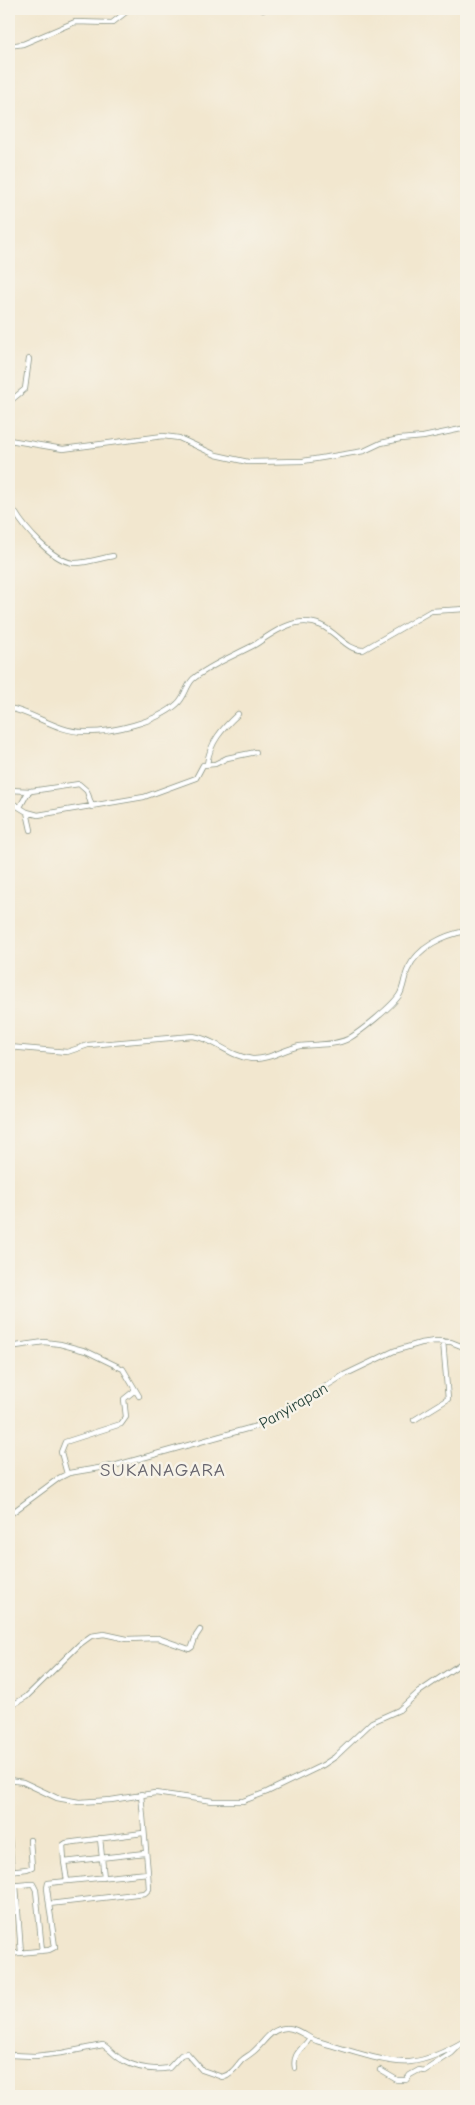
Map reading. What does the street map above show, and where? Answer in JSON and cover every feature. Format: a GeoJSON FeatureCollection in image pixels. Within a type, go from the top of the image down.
{"type":"FeatureCollection","features":[{"type":"Feature","properties":{"kind":"street"},"geometry":{"type":"LineString","coordinates":[[9,46],[23,44],[75,22],[112,23],[130,9]]}},
{"type":"Feature","properties":{"kind":"street"},"geometry":{"type":"LineString","coordinates":[[9,402],[24,389],[29,359]]}},
{"type":"Feature","properties":{"kind":"street"},"geometry":{"type":"LineString","coordinates":[[9,440],[63,449],[92,447],[144,437],[163,436],[179,438],[216,455],[248,462],[304,461],[364,452],[382,443],[466,428]]}},
{"type":"Feature","properties":{"kind":"street"},"geometry":{"type":"LineString","coordinates":[[9,513],[15,512],[24,527],[59,557],[74,563],[113,556]]}},
{"type":"Feature","properties":{"kind":"street"},"geometry":{"type":"LineString","coordinates":[[9,708],[19,710],[67,730],[83,732],[112,730],[145,721],[169,711],[178,703],[194,678],[288,625],[311,622],[333,632],[353,648],[363,650],[431,611],[466,609]]}},
{"type":"Feature","properties":{"kind":"street"},"geometry":{"type":"LineString","coordinates":[[207,764],[209,753],[215,740],[238,714]]}},
{"type":"Feature","properties":{"kind":"street"},"geometry":{"type":"LineString","coordinates":[[9,801],[27,812],[38,816],[144,797],[168,790],[196,778],[201,767],[207,764],[216,764],[227,758],[256,752]]}},
{"type":"Feature","properties":{"kind":"street"},"geometry":{"type":"LineString","coordinates":[[9,790],[31,791],[80,784],[87,791],[92,807]]}},
{"type":"Feature","properties":{"kind":"street"},"geometry":{"type":"LineString","coordinates":[[20,807],[26,794],[31,791]]}},
{"type":"Feature","properties":{"kind":"street"},"geometry":{"type":"LineString","coordinates":[[27,812],[31,830]]}},
{"type":"Feature","properties":{"kind":"street"},"geometry":{"type":"LineString","coordinates":[[9,1047],[66,1052],[88,1044],[193,1036],[209,1041],[232,1054],[260,1059],[300,1046],[335,1043],[353,1036],[390,1005],[399,995],[408,969],[420,953],[435,941],[466,931]]}},
{"type":"Feature","properties":{"kind":"street"},"geometry":{"type":"LineString","coordinates":[[414,1420],[448,1399],[443,1341]]}},
{"type":"Feature","properties":{"kind":"street","name":"Panyirapan"},"geometry":{"type":"LineString","coordinates":[[9,1515],[67,1474],[117,1465],[257,1426],[374,1359],[416,1344],[443,1341],[466,1348]]}},
{"type":"Feature","properties":{"kind":"street"},"geometry":{"type":"LineString","coordinates":[[9,1347],[44,1342],[86,1351],[122,1369],[139,1396]]}},
{"type":"Feature","properties":{"kind":"street"},"geometry":{"type":"LineString","coordinates":[[67,1474],[60,1452],[65,1442],[121,1424],[126,1417],[124,1399],[134,1391],[134,1388]]}},
{"type":"Feature","properties":{"kind":"street"},"geometry":{"type":"LineString","coordinates":[[9,1707],[26,1697],[80,1644],[91,1636],[104,1634],[127,1639],[158,1638],[189,1649],[192,1647],[200,1630]]}},
{"type":"Feature","properties":{"kind":"street"},"geometry":{"type":"LineString","coordinates":[[9,1780],[22,1782],[57,1798],[79,1802],[111,1800],[141,1794],[169,1794],[227,1801],[244,1801],[254,1798],[331,1760],[372,1722],[399,1710],[419,1692],[466,1660]]}},
{"type":"Feature","properties":{"kind":"street"},"geometry":{"type":"LineString","coordinates":[[49,1904],[145,1893],[149,1889],[141,1794]]}},
{"type":"Feature","properties":{"kind":"street"},"geometry":{"type":"LineString","coordinates":[[67,1881],[64,1844],[143,1833]]}},
{"type":"Feature","properties":{"kind":"street"},"geometry":{"type":"LineString","coordinates":[[9,1837],[11,1870],[32,1867],[30,1840]]}},
{"type":"Feature","properties":{"kind":"street"},"geometry":{"type":"LineString","coordinates":[[100,1838],[104,1878]]}},
{"type":"Feature","properties":{"kind":"street"},"geometry":{"type":"LineString","coordinates":[[64,1862],[145,1853]]}},
{"type":"Feature","properties":{"kind":"street"},"geometry":{"type":"LineString","coordinates":[[9,1954],[42,1951],[56,1947],[47,1888],[48,1883],[148,1873]]}},
{"type":"Feature","properties":{"kind":"street"},"geometry":{"type":"LineString","coordinates":[[9,1886],[33,1884],[36,1890],[42,1951]]}},
{"type":"Feature","properties":{"kind":"street"},"geometry":{"type":"LineString","coordinates":[[16,1885],[21,1952]]}},
{"type":"Feature","properties":{"kind":"street"},"geometry":{"type":"LineString","coordinates":[[9,2055],[35,2056],[103,2045],[121,2059],[151,2070],[169,2068],[181,2055],[187,2053],[202,2070],[222,2077],[236,2068],[272,2032],[291,2028],[310,2038],[359,2053],[401,2062],[420,2060],[466,2040]]}},
{"type":"Feature","properties":{"kind":"street"},"geometry":{"type":"LineString","coordinates":[[295,2068],[296,2052],[310,2038]]}},
{"type":"Feature","properties":{"kind":"street"},"geometry":{"type":"LineString","coordinates":[[380,2070],[396,2080],[406,2080],[410,2075],[418,2071],[424,2071],[452,2052],[461,2043]]}},
{"type":"Feature","properties":{"kind":"district","name":"SUKANAGARA"},"geometry":{"type":"Point","coordinates":[163,1469]}}]}
